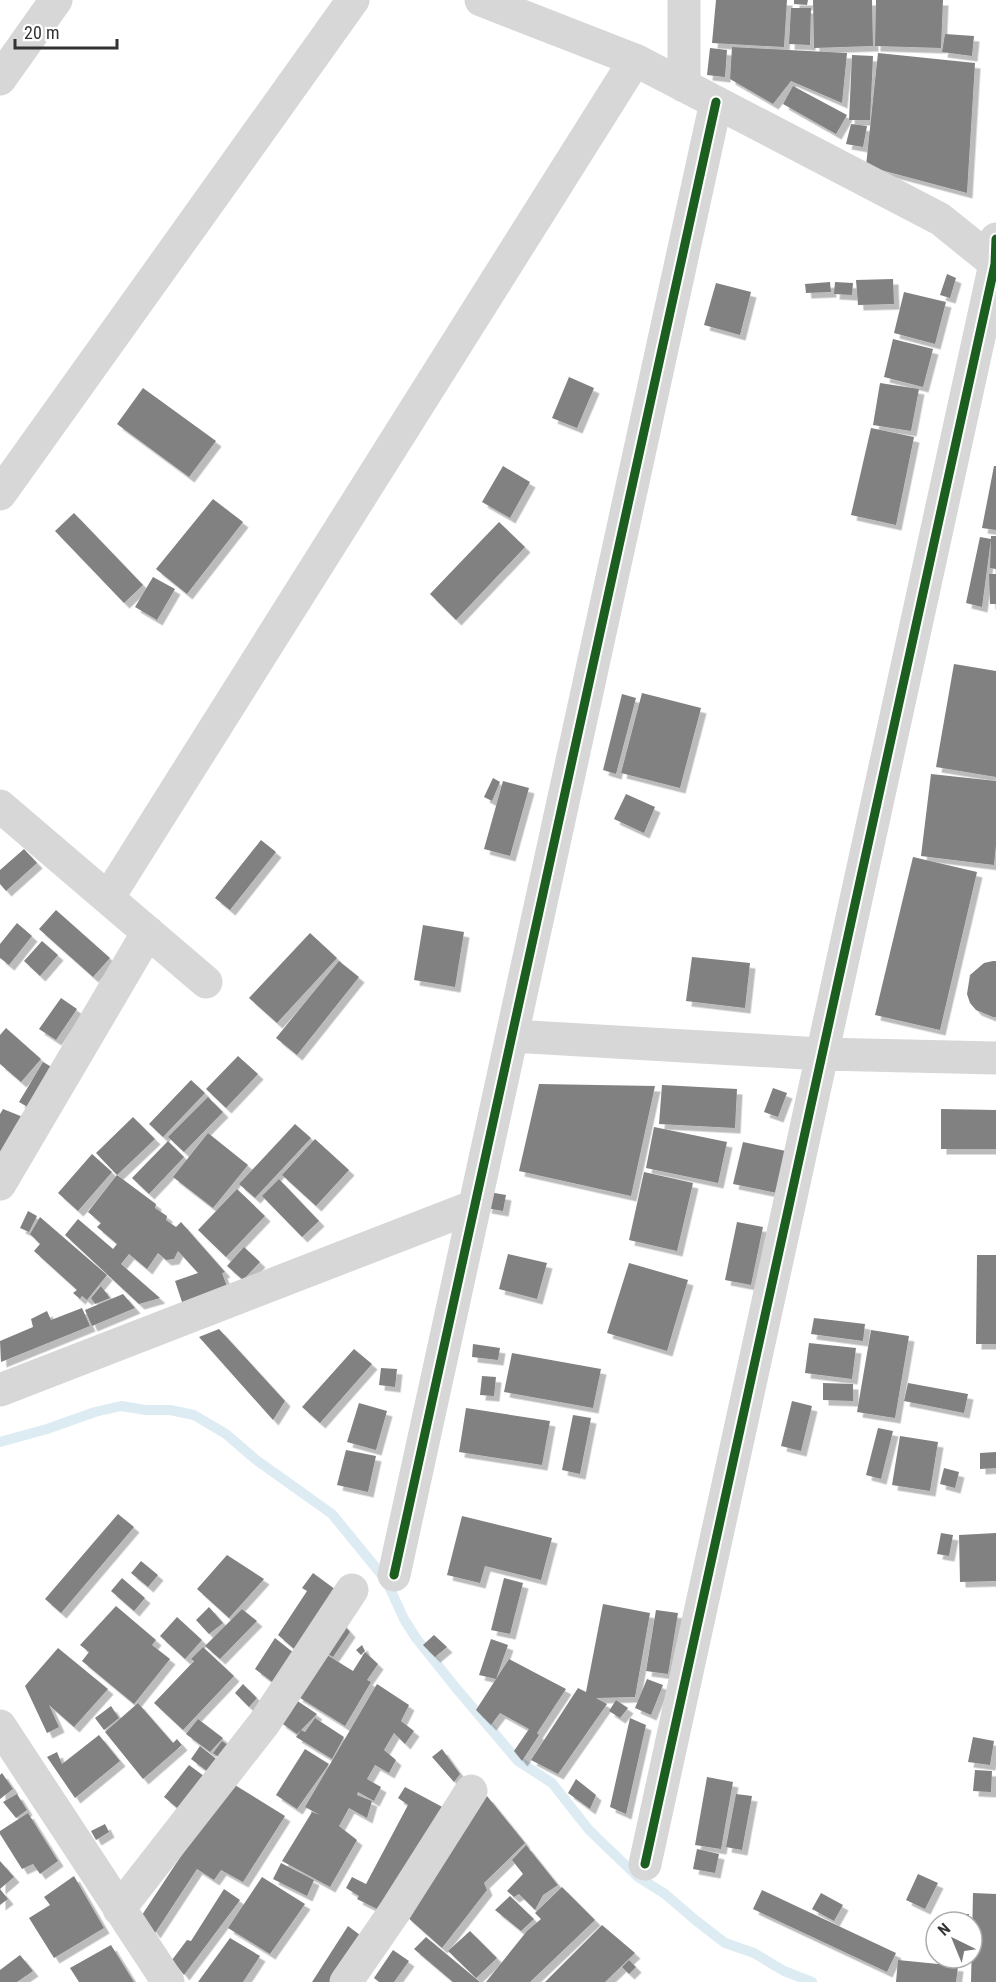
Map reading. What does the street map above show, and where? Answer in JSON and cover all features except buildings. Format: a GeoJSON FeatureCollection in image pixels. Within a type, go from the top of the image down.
{"type":"FeatureCollection","features":[{"type":"Feature","properties":{"kind":"street"},"geometry":{"type":"LineString","coordinates":[[0,79],[56,0]]}},
{"type":"Feature","properties":{"kind":"street"},"geometry":{"type":"LineString","coordinates":[[0,494],[353,0]]}},
{"type":"Feature","properties":{"kind":"street"},"geometry":{"type":"LineString","coordinates":[[481,0],[635,60],[940,219],[996,256],[645,1864]]}},
{"type":"Feature","properties":{"kind":"street"},"geometry":{"type":"LineString","coordinates":[[684,0],[684,86]]}},
{"type":"Feature","properties":{"kind":"street"},"geometry":{"type":"LineString","coordinates":[[108,898],[635,60]]}},
{"type":"Feature","properties":{"kind":"street"},"geometry":{"type":"LineString","coordinates":[[394,1575],[716,102]]}},
{"type":"Feature","properties":{"kind":"street"},"geometry":{"type":"LineString","coordinates":[[0,806],[206,982]]}},
{"type":"Feature","properties":{"kind":"street"},"geometry":{"type":"LineString","coordinates":[[0,1184],[148,932]]}},
{"type":"Feature","properties":{"kind":"street"},"geometry":{"type":"LineString","coordinates":[[512,1036],[822,1054],[996,1058]]}},
{"type":"Feature","properties":{"kind":"street"},"geometry":{"type":"LineString","coordinates":[[0,1390],[475,1206]]}},
{"type":"Feature","properties":{"kind":"street"},"geometry":{"type":"LineString","coordinates":[[119,1909],[265,1722],[351,1590]]}},
{"type":"Feature","properties":{"kind":"street"},"geometry":{"type":"LineString","coordinates":[[0,1726],[168,1982]]}},
{"type":"Feature","properties":{"kind":"street"},"geometry":{"type":"LineString","coordinates":[[346,1982],[395,1911],[471,1791]]}},
{"type":"Feature","properties":{"kind":"waterway"},"geometry":{"type":"LineString","coordinates":[[0,1442],[121,1406],[146,1410],[170,1410],[194,1415],[226,1434],[255,1459],[332,1514],[386,1580],[404,1619],[416,1638],[456,1688],[518,1761],[552,1783],[589,1830],[638,1877],[665,1894],[725,1943],[754,1953],[784,1971],[812,1982]]}},
{"type":"Feature","properties":{"kind":"cycle path"},"geometry":{"type":"LineString","coordinates":[[394,1575],[716,102]]}},
{"type":"Feature","properties":{"kind":"cycle path"},"geometry":{"type":"LineString","coordinates":[[645,1864],[995,264],[996,239]]}}]}
